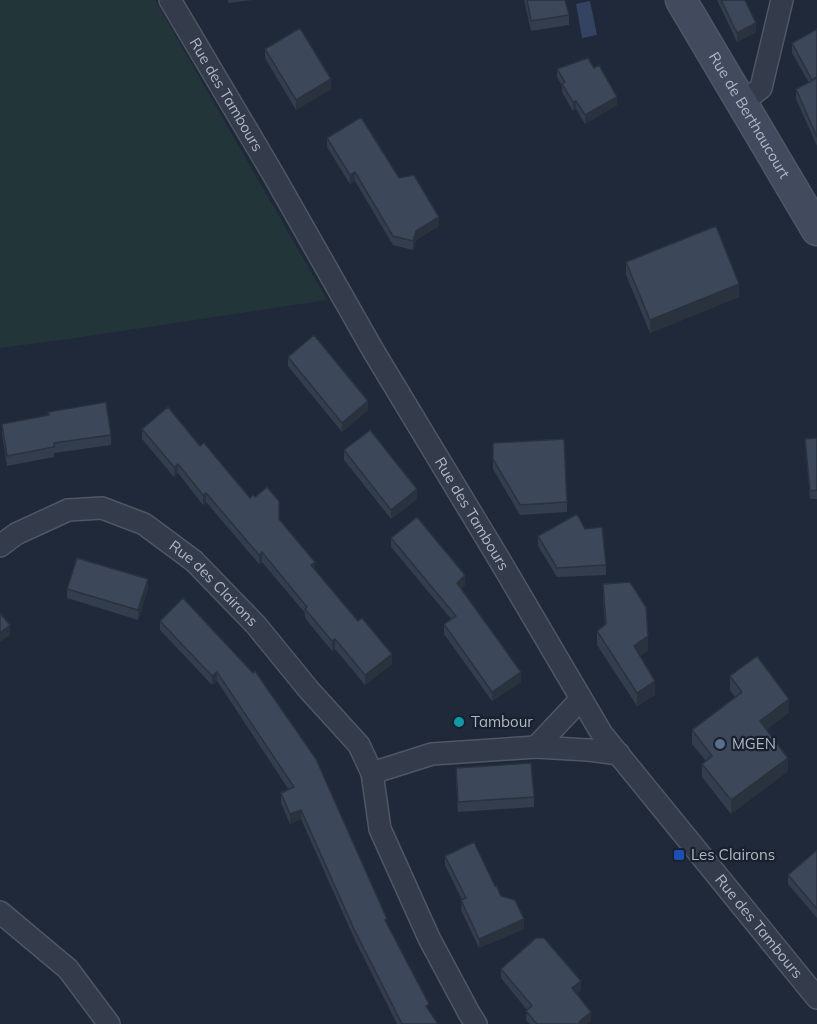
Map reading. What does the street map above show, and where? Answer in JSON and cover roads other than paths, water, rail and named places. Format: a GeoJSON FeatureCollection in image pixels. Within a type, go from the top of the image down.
{"type":"FeatureCollection","features":[{"type":"Feature","properties":{"kind":"main road","name":"Rue de Berthaucourt"},"geometry":{"type":"LineString","coordinates":[[681,0],[817,230]]}},
{"type":"Feature","properties":{"kind":"street","name":"Rue des Tambours"},"geometry":{"type":"LineString","coordinates":[[170,0],[374,351],[602,734],[817,998]]}},
{"type":"Feature","properties":{"kind":"street"},"geometry":{"type":"LineString","coordinates":[[742,103],[761,88],[782,0]]}},
{"type":"Feature","properties":{"kind":"street","name":"Rue des Clairons"},"geometry":{"type":"LineString","coordinates":[[0,546],[16,534],[68,510],[102,508],[144,524],[194,561],[256,625],[309,690],[359,745],[372,773],[380,829],[429,938],[476,1024]]}},
{"type":"Feature","properties":{"kind":"street"},"geometry":{"type":"LineString","coordinates":[[536,747],[581,699]]}},
{"type":"Feature","properties":{"kind":"street"},"geometry":{"type":"LineString","coordinates":[[372,773],[432,754],[536,747],[619,754]]}},
{"type":"Feature","properties":{"kind":"street"},"geometry":{"type":"LineString","coordinates":[[0,912],[68,969],[109,1024]]}},
{"type":"Feature","properties":{"kind":"water"},"geometry":{"type":"Polygon","coordinates":[[[590,1],[597,35],[582,38],[576,4],[590,1]]]}},
{"type":"Feature","properties":{"kind":"place","name":"Tambour"},"geometry":{"type":"Point","coordinates":[459,722]}},
{"type":"Feature","properties":{"kind":"place","name":"MGEN"},"geometry":{"type":"Point","coordinates":[720,744]}},
{"type":"Feature","properties":{"kind":"place","name":"Les Clairons"},"geometry":{"type":"Point","coordinates":[679,855]}}]}
